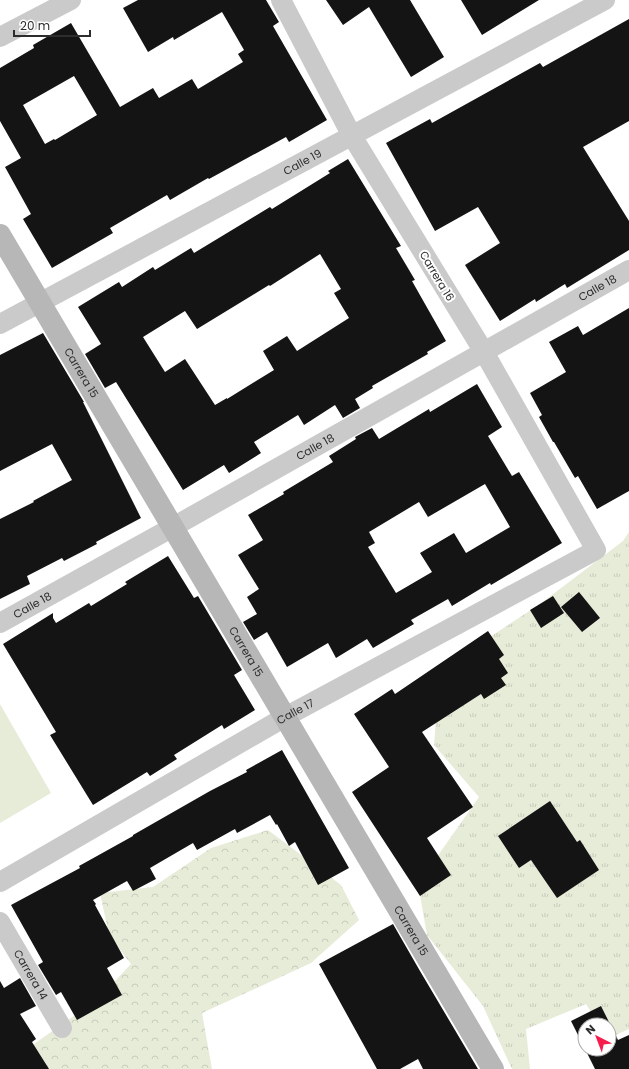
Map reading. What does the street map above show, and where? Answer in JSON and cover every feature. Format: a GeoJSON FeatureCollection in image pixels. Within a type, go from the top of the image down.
{"type":"FeatureCollection","features":[{"type":"Feature","properties":{"kind":"street"},"geometry":{"type":"LineString","coordinates":[[0,37],[71,0]]}},
{"type":"Feature","properties":{"kind":"street","name":"Carrera 16"},"geometry":{"type":"LineString","coordinates":[[281,0],[352,136],[484,352],[596,550]]}},
{"type":"Feature","properties":{"kind":"street","name":"Calle 19"},"geometry":{"type":"LineString","coordinates":[[0,324],[605,0]]}},
{"type":"Feature","properties":{"kind":"street","name":"Carrera 15"},"geometry":{"type":"LineString","coordinates":[[0,235],[493,1069]]}},
{"type":"Feature","properties":{"kind":"street","name":"Calle 18"},"geometry":{"type":"LineString","coordinates":[[0,623],[629,270]]}},
{"type":"Feature","properties":{"kind":"street","name":"Calle 17"},"geometry":{"type":"LineString","coordinates":[[0,882],[285,716],[596,550]]}},
{"type":"Feature","properties":{"kind":"street","name":"Carrera 14"},"geometry":{"type":"LineString","coordinates":[[0,922],[62,1028]]}},
{"type":"Feature","properties":{"kind":"green space"},"geometry":{"type":"Polygon","coordinates":[[[629,532],[629,1029],[617,1034],[617,1017],[594,1017],[586,1004],[526,1029],[530,1069],[512,1069],[483,1006],[427,935],[418,884],[479,797],[434,745],[440,670],[540,604],[623,541],[629,532]]]}},
{"type":"Feature","properties":{"kind":"green space"},"geometry":{"type":"Polygon","coordinates":[[[0,704],[51,793],[0,823],[0,704]]]}},
{"type":"Feature","properties":{"kind":"green space"},"geometry":{"type":"Polygon","coordinates":[[[268,830],[341,885],[359,920],[311,963],[202,1013],[212,1069],[37,1069],[34,1044],[99,998],[131,964],[109,935],[100,893],[153,887],[211,848],[268,830]]]}},
{"type":"Feature","properties":{"kind":"building"},"geometry":{"type":"Polygon","coordinates":[[[138,0],[266,0],[279,22],[273,26],[327,120],[289,142],[286,137],[170,200],[167,195],[110,228],[113,233],[52,268],[23,219],[31,214],[5,167],[21,158],[0,121],[0,68],[34,48],[33,45],[71,23],[120,107],[153,88],[159,98],[192,79],[198,89],[243,62],[238,54],[244,50],[222,12],[174,40],[173,37],[148,52],[123,8],[138,0]],[[74,76],[23,105],[45,144],[54,139],[55,140],[97,115],[74,76]]]}},
{"type":"Feature","properties":{"kind":"building"},"geometry":{"type":"Polygon","coordinates":[[[326,0],[410,0],[444,57],[411,77],[369,7],[343,25],[326,0]]]}},
{"type":"Feature","properties":{"kind":"building"},"geometry":{"type":"Polygon","coordinates":[[[461,0],[539,0],[482,35],[461,0]]]}},
{"type":"Feature","properties":{"kind":"building"},"geometry":{"type":"Polygon","coordinates":[[[629,19],[629,121],[583,147],[629,221],[629,250],[567,288],[565,284],[536,302],[535,299],[500,321],[465,265],[500,243],[478,207],[435,231],[386,143],[430,119],[432,123],[540,63],[543,67],[629,19]]]}},
{"type":"Feature","properties":{"kind":"building"},"geometry":{"type":"Polygon","coordinates":[[[348,159],[401,246],[396,248],[415,280],[412,281],[446,341],[427,352],[428,354],[372,386],[373,388],[355,399],[360,408],[343,418],[335,405],[304,425],[298,415],[254,442],[261,453],[229,473],[224,465],[183,490],[116,382],[105,388],[85,354],[101,344],[78,307],[119,282],[122,287],[153,267],[155,270],[191,248],[194,253],[270,207],[272,209],[330,173],[328,171],[348,159]],[[320,254],[270,286],[269,285],[197,329],[185,311],[143,337],[165,372],[185,359],[215,405],[274,370],[263,351],[287,336],[297,351],[349,318],[334,293],[341,289],[320,254]]]}},
{"type":"Feature","properties":{"kind":"building"},"geometry":{"type":"Polygon","coordinates":[[[629,308],[629,491],[597,509],[578,476],[575,478],[553,442],[539,417],[542,415],[530,393],[566,372],[549,342],[578,326],[583,335],[629,308]]]}},
{"type":"Feature","properties":{"kind":"building"},"geometry":{"type":"Polygon","coordinates":[[[43,333],[84,402],[141,518],[96,542],[97,544],[64,561],[62,558],[27,576],[30,584],[0,599],[0,519],[34,502],[33,501],[72,480],[52,444],[0,471],[0,355],[43,333]]]}},
{"type":"Feature","properties":{"kind":"building"},"geometry":{"type":"Polygon","coordinates":[[[477,384],[502,427],[488,436],[512,476],[519,472],[562,543],[452,606],[448,599],[411,620],[414,624],[373,648],[367,639],[336,658],[328,643],[287,667],[267,632],[254,640],[243,622],[257,614],[247,597],[259,589],[238,555],[263,540],[248,515],[284,494],[283,492],[333,462],[329,456],[356,439],[355,437],[372,428],[379,439],[429,409],[430,412],[477,384]],[[485,484],[428,517],[419,502],[369,532],[375,543],[368,547],[396,593],[432,572],[420,553],[454,533],[466,553],[510,527],[485,484]]]}},
{"type":"Feature","properties":{"kind":"building"},"geometry":{"type":"Polygon","coordinates":[[[168,556],[194,598],[198,596],[242,670],[234,675],[255,710],[224,729],[222,725],[174,755],[177,759],[150,776],[147,772],[93,805],[50,735],[56,732],[3,644],[53,613],[53,618],[56,623],[89,603],[91,606],[127,584],[125,582],[168,556]]]}},
{"type":"Feature","properties":{"kind":"building"},"geometry":{"type":"Polygon","coordinates":[[[579,592],[600,618],[582,632],[561,607],[579,592]]]}},
{"type":"Feature","properties":{"kind":"building"},"geometry":{"type":"Polygon","coordinates":[[[553,596],[564,613],[541,628],[530,610],[553,596]]]}},
{"type":"Feature","properties":{"kind":"building"},"geometry":{"type":"Polygon","coordinates":[[[488,631],[504,655],[499,659],[508,673],[501,678],[506,685],[484,699],[481,694],[422,732],[473,807],[427,838],[451,875],[420,896],[352,792],[389,767],[354,714],[392,689],[395,694],[488,631]]]}},
{"type":"Feature","properties":{"kind":"building"},"geometry":{"type":"Polygon","coordinates":[[[282,750],[349,868],[318,885],[295,842],[289,846],[277,824],[276,825],[270,815],[237,833],[235,829],[197,850],[193,843],[150,868],[156,879],[133,891],[127,881],[93,900],[124,958],[107,968],[122,995],[77,1020],[61,992],[56,995],[38,965],[43,962],[11,905],[80,868],[79,866],[210,791],[247,772],[246,770],[282,750]]]}},
{"type":"Feature","properties":{"kind":"building"},"geometry":{"type":"Polygon","coordinates":[[[550,801],[577,842],[580,840],[599,870],[557,898],[531,860],[519,868],[498,836],[550,801]]]}},
{"type":"Feature","properties":{"kind":"building"},"geometry":{"type":"Polygon","coordinates":[[[393,924],[478,1069],[423,1069],[418,1059],[400,1069],[377,1069],[319,964],[393,924]]]}},
{"type":"Feature","properties":{"kind":"building"},"geometry":{"type":"Polygon","coordinates":[[[20,978],[36,1006],[20,1014],[36,1039],[32,1042],[49,1069],[0,1069],[0,981],[4,988],[20,978]]]}},
{"type":"Feature","properties":{"kind":"building"},"geometry":{"type":"Polygon","coordinates":[[[601,1006],[606,1017],[579,1017],[601,1006]]]}},
{"type":"Feature","properties":{"kind":"building"},"geometry":{"type":"Polygon","coordinates":[[[577,1018],[577,1033],[571,1021],[577,1018]]]}},
{"type":"Feature","properties":{"kind":"building"},"geometry":{"type":"Polygon","coordinates":[[[629,1035],[629,1069],[595,1069],[589,1057],[617,1057],[617,1038],[618,1040],[629,1035]]]}}]}
